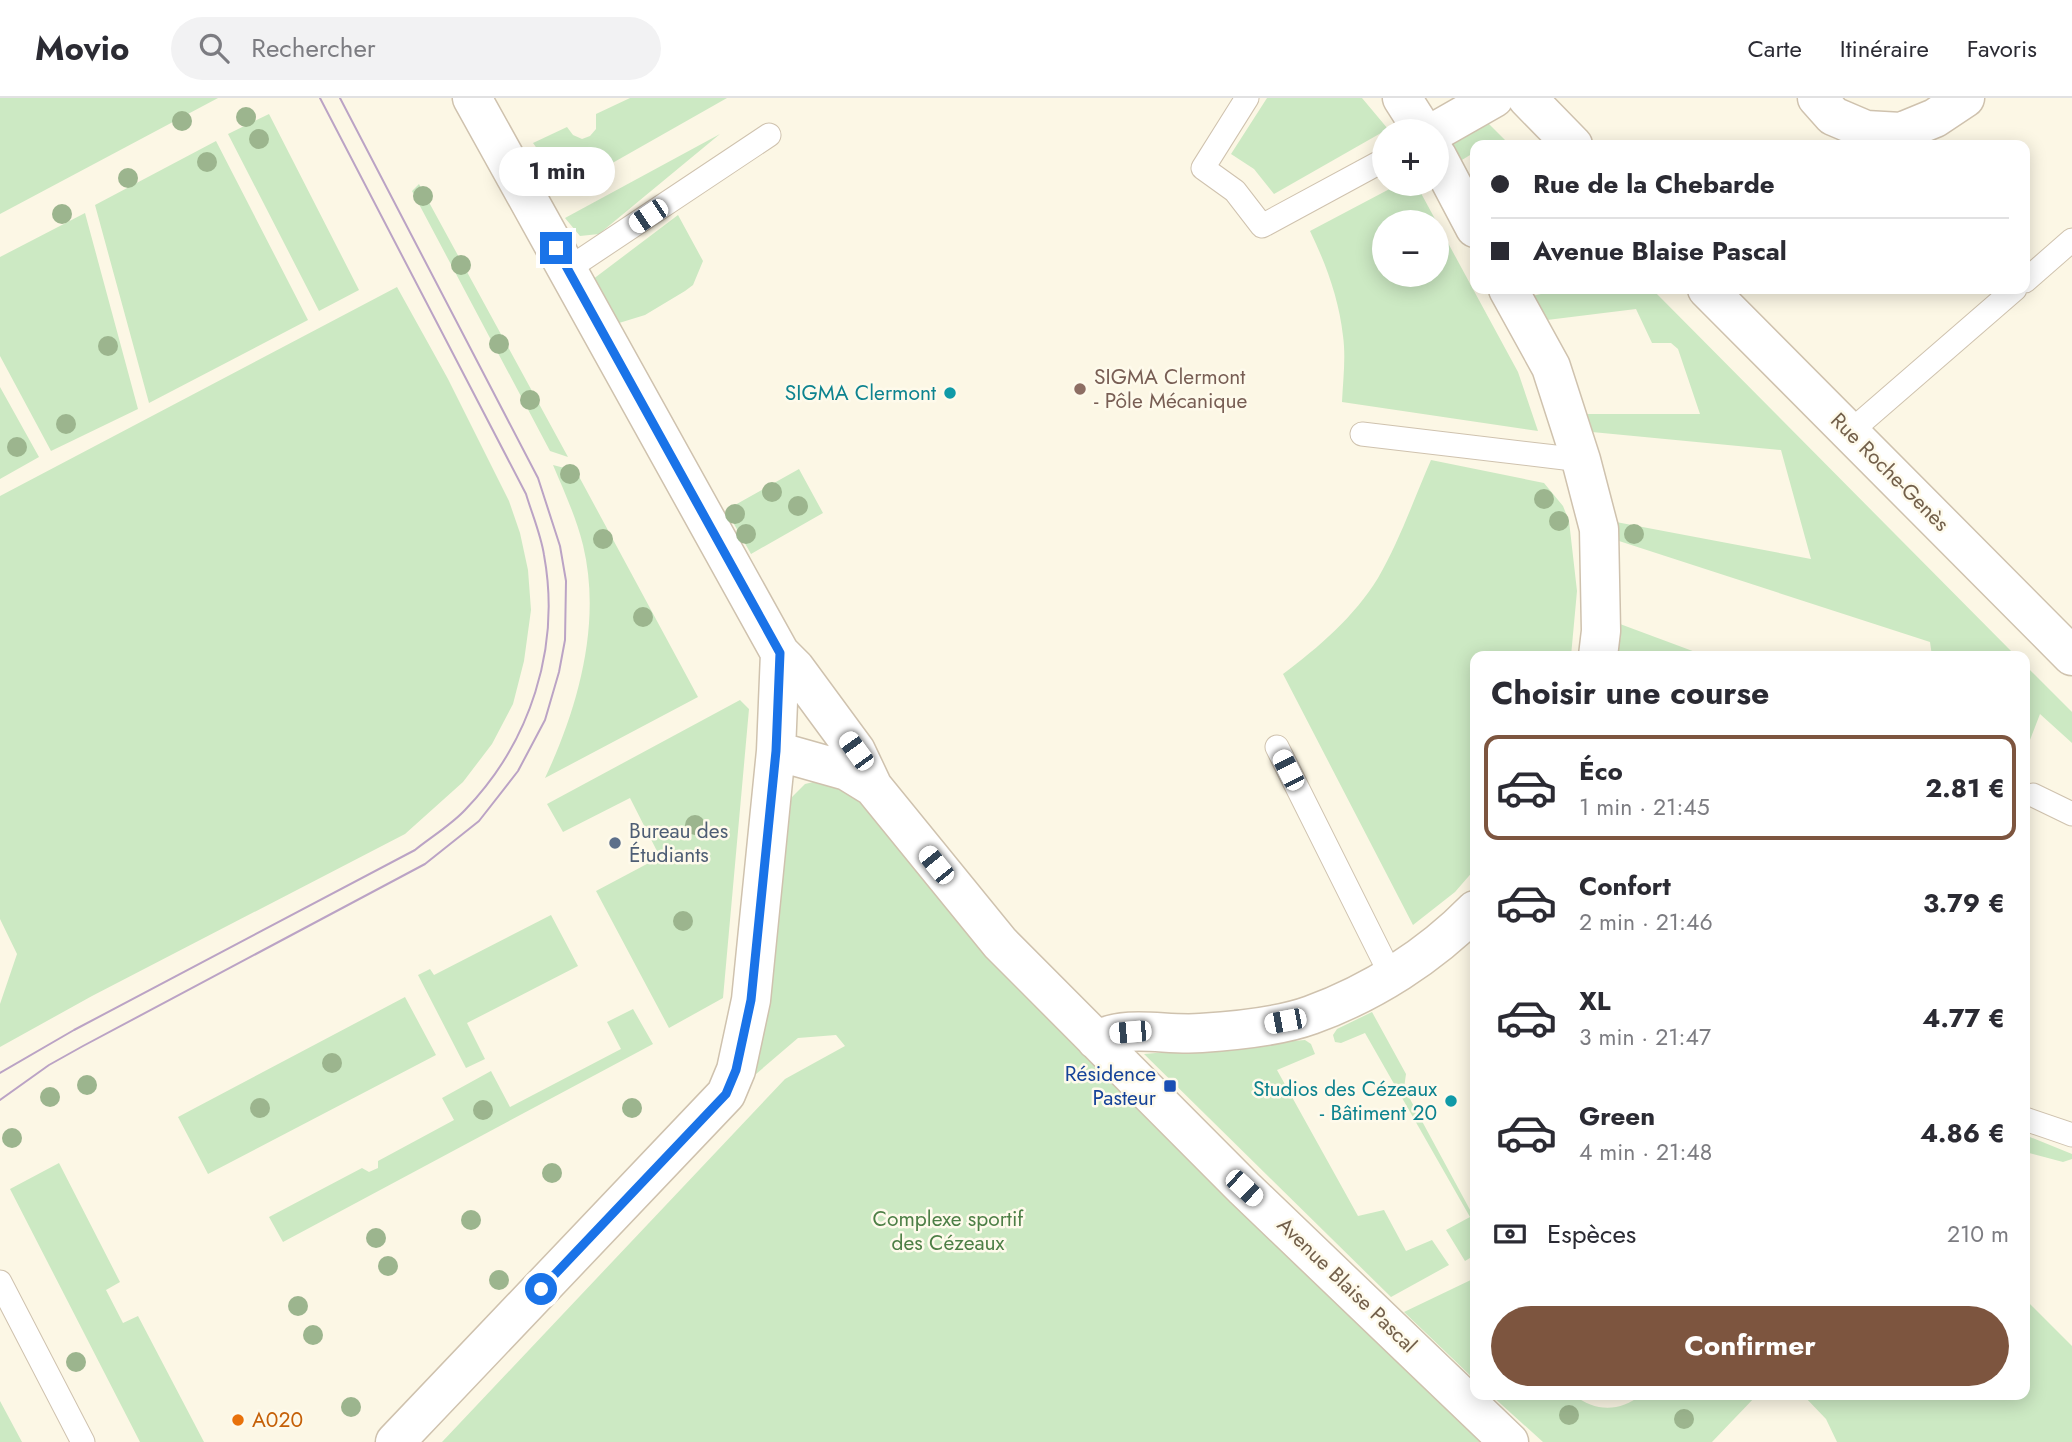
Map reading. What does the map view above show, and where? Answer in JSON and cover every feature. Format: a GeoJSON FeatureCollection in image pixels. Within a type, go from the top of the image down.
{"type":"FeatureCollection","features":[{"type":"Feature","properties":{"kind":"street","name":"Avenue Blaise Pascal"},"geometry":{"type":"LineString","coordinates":[[472,98],[780,653],[795,668],[856,751],[873,787],[1000,943],[1244,1188],[1509,1442]]}},
{"type":"Feature","properties":{"kind":"street"},"geometry":{"type":"LineString","coordinates":[[1402,98],[1415,119]]}},
{"type":"Feature","properties":{"kind":"street"},"geometry":{"type":"LineString","coordinates":[[1449,124],[1494,98]]}},
{"type":"Feature","properties":{"kind":"street"},"geometry":{"type":"LineString","coordinates":[[1527,98],[1568,140]]}},
{"type":"Feature","properties":{"kind":"street"},"geometry":{"type":"LineString","coordinates":[[1817,98],[1833,116],[1866,130],[1901,132],[1935,118],[1965,98]]}},
{"type":"Feature","properties":{"kind":"street"},"geometry":{"type":"LineString","coordinates":[[1449,179],[1470,219]]}},
{"type":"Feature","properties":{"kind":"street"},"geometry":{"type":"LineString","coordinates":[[1511,294],[1551,367],[1581,460],[1599,529],[1601,631],[1599,651]]}},
{"type":"Feature","properties":{"kind":"street","name":"Rue Roche-Genès"},"geometry":{"type":"LineString","coordinates":[[1712,294],[2072,656]]}},
{"type":"Feature","properties":{"kind":"street"},"geometry":{"type":"LineString","coordinates":[[395,1442],[726,1094],[736,1070],[751,1000],[776,751],[780,653]]}},
{"type":"Feature","properties":{"kind":"street","name":"Avenue Blaise Pascal"},"geometry":{"type":"LineString","coordinates":[[776,751],[847,771],[873,787]]}},
{"type":"Feature","properties":{"kind":"street"},"geometry":{"type":"LineString","coordinates":[[1096,1040],[1110,1034],[1151,1030],[1196,1034],[1236,1031],[1309,1016],[1392,977],[1470,915]]}},
{"type":"Feature","properties":{"kind":"lane"},"geometry":{"type":"LineString","coordinates":[[1247,98],[1203,168],[1234,191],[1262,226],[1372,166]]}},
{"type":"Feature","properties":{"kind":"lane"},"geometry":{"type":"LineString","coordinates":[[1392,98],[1411,119]]}},
{"type":"Feature","properties":{"kind":"lane"},"geometry":{"type":"LineString","coordinates":[[568,269],[769,135]]}},
{"type":"Feature","properties":{"kind":"lane"},"geometry":{"type":"LineString","coordinates":[[2030,277],[2072,240]]}},
{"type":"Feature","properties":{"kind":"lane"},"geometry":{"type":"LineString","coordinates":[[1850,432],[2009,294]]}},
{"type":"Feature","properties":{"kind":"lane"},"geometry":{"type":"LineString","coordinates":[[1362,434],[1581,460]]}},
{"type":"Feature","properties":{"kind":"lane"},"geometry":{"type":"LineString","coordinates":[[1277,747],[1392,977]]}},
{"type":"Feature","properties":{"kind":"lane"},"geometry":{"type":"LineString","coordinates":[[2033,795],[2072,814]]}},
{"type":"Feature","properties":{"kind":"lane"},"geometry":{"type":"LineString","coordinates":[[2030,1121],[2072,1135]]}},
{"type":"Feature","properties":{"kind":"lane"},"geometry":{"type":"LineString","coordinates":[[0,1282],[83,1442]]}},
{"type":"Feature","properties":{"kind":"green space"},"geometry":{"type":"Polygon","coordinates":[[[0,98],[218,98],[0,214],[0,98]]]}},
{"type":"Feature","properties":{"kind":"green space"},"geometry":{"type":"Polygon","coordinates":[[[630,98],[727,98],[556,195],[551,168],[533,143],[567,127],[573,135],[582,139],[590,136],[596,129],[596,114],[630,98]]]}},
{"type":"Feature","properties":{"kind":"green space"},"geometry":{"type":"Polygon","coordinates":[[[1267,98],[1362,98],[1380,119],[1372,119],[1372,138],[1274,194],[1254,169],[1231,154],[1267,98]]]}},
{"type":"Feature","properties":{"kind":"green space"},"geometry":{"type":"Polygon","coordinates":[[[269,114],[359,290],[319,311],[228,134],[269,114]]]}},
{"type":"Feature","properties":{"kind":"green space"},"geometry":{"type":"Polygon","coordinates":[[[1485,120],[1505,140],[1470,140],[1470,155],[1457,163],[1450,149],[1451,139],[1485,120]]]}},
{"type":"Feature","properties":{"kind":"green space"},"geometry":{"type":"Polygon","coordinates":[[[720,134],[599,234],[580,236],[565,218],[720,134]]]}},
{"type":"Feature","properties":{"kind":"green space"},"geometry":{"type":"Polygon","coordinates":[[[216,141],[308,320],[149,403],[95,205],[216,141]]]}},
{"type":"Feature","properties":{"kind":"green space"},"geometry":{"type":"Polygon","coordinates":[[[419,184],[568,457],[550,451],[412,191],[419,184]]]}},
{"type":"Feature","properties":{"kind":"green space"},"geometry":{"type":"Polygon","coordinates":[[[1376,196],[1423,196],[1430,210],[1372,210],[1372,287],[1449,287],[1449,245],[1470,284],[1470,294],[1476,294],[1518,372],[1538,431],[1342,402],[1344,352],[1341,322],[1331,282],[1310,231],[1376,196]]]}},
{"type":"Feature","properties":{"kind":"green space"},"geometry":{"type":"Polygon","coordinates":[[[85,213],[138,409],[51,451],[0,356],[0,257],[85,213]]]}},
{"type":"Feature","properties":{"kind":"green space"},"geometry":{"type":"Polygon","coordinates":[[[678,215],[703,261],[693,285],[645,315],[619,323],[588,283],[678,215]]]}},
{"type":"Feature","properties":{"kind":"green space"},"geometry":{"type":"Polygon","coordinates":[[[397,287],[448,379],[509,501],[520,533],[528,570],[531,610],[524,661],[513,704],[492,744],[463,782],[405,834],[92,996],[0,1047],[0,1004],[17,954],[0,919],[0,496],[397,287]]]}},
{"type":"Feature","properties":{"kind":"green space"},"geometry":{"type":"Polygon","coordinates":[[[1657,294],[2011,651],[1931,651],[1930,642],[1619,541],[1616,522],[1811,559],[1781,450],[1592,432],[1586,414],[1700,414],[1678,349],[1671,343],[1652,343],[1636,309],[1547,320],[1532,296],[1657,294]]]}},
{"type":"Feature","properties":{"kind":"green space"},"geometry":{"type":"Polygon","coordinates":[[[0,387],[39,457],[0,479],[0,387]]]}},
{"type":"Feature","properties":{"kind":"green space"},"geometry":{"type":"Polygon","coordinates":[[[1431,460],[1544,483],[1563,506],[1569,521],[1577,591],[1571,651],[1470,651],[1470,875],[1455,892],[1413,925],[1283,674],[1310,653],[1358,606],[1378,578],[1431,460]]]}},
{"type":"Feature","properties":{"kind":"green space"},"geometry":{"type":"Polygon","coordinates":[[[553,465],[576,471],[698,697],[545,778],[577,694],[584,664],[590,604],[583,545],[553,465]]]}},
{"type":"Feature","properties":{"kind":"green space"},"geometry":{"type":"Polygon","coordinates":[[[799,469],[823,513],[751,554],[726,510],[799,469]]]}},
{"type":"Feature","properties":{"kind":"green space"},"geometry":{"type":"Polygon","coordinates":[[[1620,624],[1693,651],[1617,651],[1620,624]]]}},
{"type":"Feature","properties":{"kind":"green space"},"geometry":{"type":"Polygon","coordinates":[[[2030,670],[2072,712],[2072,743],[2040,714],[2030,740],[2030,670]]]}},
{"type":"Feature","properties":{"kind":"green space"},"geometry":{"type":"Polygon","coordinates":[[[740,700],[749,709],[723,998],[669,1028],[596,891],[660,857],[630,798],[563,832],[547,804],[740,700]]]}},
{"type":"Feature","properties":{"kind":"green space","name":"Complexe sportif des Cézeaux"},"geometry":{"type":"Polygon","coordinates":[[[826,779],[862,800],[987,952],[1140,1112],[1480,1442],[442,1442],[785,1079],[845,1046],[836,1035],[798,1038],[749,1080],[788,801],[805,784],[826,779]]]}},
{"type":"Feature","properties":{"kind":"green space"},"geometry":{"type":"Polygon","coordinates":[[[551,915],[578,966],[467,1023],[485,1059],[466,1068],[418,975],[430,969],[434,975],[551,915]]]}},
{"type":"Feature","properties":{"kind":"green space"},"geometry":{"type":"Polygon","coordinates":[[[405,997],[436,1055],[208,1174],[178,1117],[405,997]]]}},
{"type":"Feature","properties":{"kind":"green space"},"geometry":{"type":"Polygon","coordinates":[[[633,1009],[653,1044],[283,1242],[269,1217],[362,1168],[369,1172],[378,1168],[378,1161],[454,1120],[442,1098],[491,1071],[510,1107],[621,1049],[607,1022],[633,1009]]]}},
{"type":"Feature","properties":{"kind":"green space"},"geometry":{"type":"Polygon","coordinates":[[[1372,1012],[1406,1074],[1404,1088],[1470,1210],[1470,1217],[1365,1033],[1341,1043],[1335,1042],[1333,1035],[1337,1029],[1372,1012]]]}},
{"type":"Feature","properties":{"kind":"green space"},"geometry":{"type":"Polygon","coordinates":[[[1305,1040],[1311,1044],[1315,1054],[1277,1070],[1358,1216],[1384,1210],[1406,1251],[1432,1240],[1449,1265],[1391,1297],[1144,1054],[1305,1040]]]}},
{"type":"Feature","properties":{"kind":"green space"},"geometry":{"type":"Polygon","coordinates":[[[2030,1137],[2072,1154],[2072,1159],[2063,1162],[2030,1153],[2030,1137]]]}},
{"type":"Feature","properties":{"kind":"green space"},"geometry":{"type":"Polygon","coordinates":[[[59,1163],[120,1282],[106,1290],[123,1323],[138,1316],[204,1442],[140,1442],[10,1189],[59,1163]]]}},
{"type":"Feature","properties":{"kind":"green space"},"geometry":{"type":"Polygon","coordinates":[[[1470,1217],[1470,1258],[1465,1261],[1446,1230],[1470,1217]]]}},
{"type":"Feature","properties":{"kind":"green space"},"geometry":{"type":"Polygon","coordinates":[[[1470,1280],[1470,1375],[1404,1312],[1470,1280]]]}},
{"type":"Feature","properties":{"kind":"green space"},"geometry":{"type":"Polygon","coordinates":[[[2030,1304],[2072,1346],[2072,1442],[1837,1442],[1826,1419],[1808,1400],[2030,1400],[2030,1304]]]}},
{"type":"Feature","properties":{"kind":"green space"},"geometry":{"type":"Polygon","coordinates":[[[1497,1400],[1581,1400],[1590,1405],[1608,1408],[1634,1400],[1752,1400],[1712,1442],[1543,1442],[1497,1400]]]}},
{"type":"Feature","properties":{"kind":"green space"},"geometry":{"type":"Polygon","coordinates":[[[0,1401],[22,1442],[0,1442],[0,1401]]]}},
{"type":"Feature","properties":{"kind":"tram line"},"geometry":{"type":"LineString","coordinates":[[0,1073],[74,1030],[415,850],[447,826],[488,784],[523,724],[535,692],[544,659],[548,590],[543,547],[526,494],[320,98]]}},
{"type":"Feature","properties":{"kind":"tram line"},"geometry":{"type":"LineString","coordinates":[[0,1100],[49,1065],[83,1046],[425,864],[479,821],[518,771],[545,720],[565,640],[566,581],[560,546],[538,478],[340,98]]}},
{"type":"Feature","properties":{"kind":"place","name":"SIGMA Clermont - Pôle Mécanique"},"geometry":{"type":"Point","coordinates":[1080,389]}},
{"type":"Feature","properties":{"kind":"place","name":"SIGMA Clermont"},"geometry":{"type":"Point","coordinates":[950,393]}},
{"type":"Feature","properties":{"kind":"place","name":"Bureau des Étudiants"},"geometry":{"type":"Point","coordinates":[615,843]}},
{"type":"Feature","properties":{"kind":"place","name":"Résidence Pasteur"},"geometry":{"type":"Point","coordinates":[1170,1086]}},
{"type":"Feature","properties":{"kind":"place","name":"Studios des Cézeaux - Bâtiment 20"},"geometry":{"type":"Point","coordinates":[1451,1101]}},
{"type":"Feature","properties":{"kind":"place","name":"A020"},"geometry":{"type":"Point","coordinates":[238,1420]}},
{"type":"Feature","properties":{"kind":"route"},"geometry":{"type":"LineString","coordinates":[[541,1289],[726,1094],[736,1070],[751,1000],[776,751],[780,653],[556,248]]}}]}
